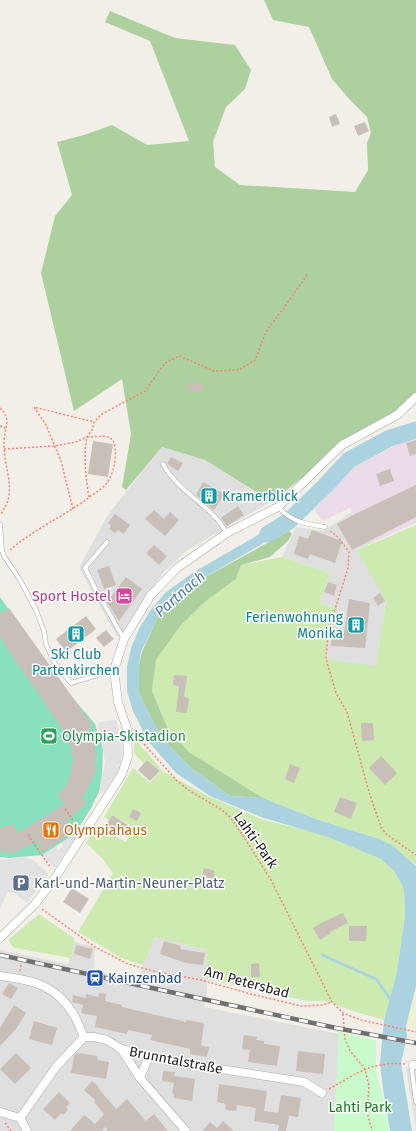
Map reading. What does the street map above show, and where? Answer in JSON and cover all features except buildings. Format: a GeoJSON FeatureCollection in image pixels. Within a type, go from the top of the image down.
{"type":"FeatureCollection","features":[{"type":"Feature","properties":{"kind":"street"},"geometry":{"type":"LineString","coordinates":[[0,934],[35,904],[57,875],[122,774],[128,756],[127,729],[118,702],[114,670],[124,639],[151,595],[177,568],[227,533],[278,507],[342,445],[397,416],[416,397]]}},
{"type":"Feature","properties":{"kind":"street"},"geometry":{"type":"LineString","coordinates":[[0,976],[18,978],[47,987],[63,1000],[74,1016],[84,1037],[56,1067],[20,1118]]}},
{"type":"Feature","properties":{"kind":"street","name":"Brunntalstraße"},"geometry":{"type":"LineString","coordinates":[[84,1037],[94,1037],[107,1040],[121,1049],[149,1056],[304,1082],[322,1093]]}},
{"type":"Feature","properties":{"kind":"street"},"geometry":{"type":"LineString","coordinates":[[121,1049],[140,1078],[186,1131]]}},
{"type":"Feature","properties":{"kind":"street"},"geometry":{"type":"LineString","coordinates":[[140,1078],[149,1056]]}},
{"type":"Feature","properties":{"kind":"street"},"geometry":{"type":"LineString","coordinates":[[0,1112],[20,1118],[26,1131]]}},
{"type":"Feature","properties":{"kind":"lane"},"geometry":{"type":"LineString","coordinates":[[163,464],[168,474],[218,520],[227,533]]}},
{"type":"Feature","properties":{"kind":"lane"},"geometry":{"type":"LineString","coordinates":[[278,507],[286,515],[303,524],[325,527]]}},
{"type":"Feature","properties":{"kind":"lane"},"geometry":{"type":"LineString","coordinates":[[0,524],[2,551],[36,610],[44,631],[46,644],[54,662],[72,683],[114,670]]}},
{"type":"Feature","properties":{"kind":"lane"},"geometry":{"type":"LineString","coordinates":[[107,542],[86,568],[96,590],[124,639]]}},
{"type":"Feature","properties":{"kind":"lane"},"geometry":{"type":"LineString","coordinates":[[414,1065],[412,1072],[416,1102]]}},
{"type":"Feature","properties":{"kind":"path"},"geometry":{"type":"LineString","coordinates":[[89,498],[85,471],[86,445],[94,422],[102,414],[145,391],[165,363],[179,356],[214,371],[239,370],[255,360],[266,332],[308,274]]}},
{"type":"Feature","properties":{"kind":"path"},"geometry":{"type":"LineString","coordinates":[[73,509],[61,461],[46,425],[34,407],[94,422]]}},
{"type":"Feature","properties":{"kind":"path"},"geometry":{"type":"LineString","coordinates":[[0,408],[5,412],[8,420],[5,428],[4,450],[10,482],[7,506],[0,515]]}},
{"type":"Feature","properties":{"kind":"path"},"geometry":{"type":"LineString","coordinates":[[0,426],[5,428]]}},
{"type":"Feature","properties":{"kind":"path"},"geometry":{"type":"LineString","coordinates":[[4,450],[54,446],[76,442],[88,437],[106,436],[113,440],[116,447],[115,460],[111,476],[105,485],[73,509],[28,535],[4,556]]}},
{"type":"Feature","properties":{"kind":"path"},"geometry":{"type":"LineString","coordinates":[[325,527],[338,537],[349,552],[348,568],[331,622],[327,644],[326,659],[329,674],[336,693],[347,712],[369,792],[381,827],[386,834],[416,855]]}},
{"type":"Feature","properties":{"kind":"path","name":"Lahti-Park"},"geometry":{"type":"LineString","coordinates":[[127,729],[133,732],[177,781],[190,791],[222,810],[231,818],[250,845],[271,880],[308,951],[332,1002]]}},
{"type":"Feature","properties":{"kind":"path"},"geometry":{"type":"LineString","coordinates":[[65,809],[70,818]]}},
{"type":"Feature","properties":{"kind":"path"},"geometry":{"type":"LineString","coordinates":[[28,835],[57,875]]}},
{"type":"Feature","properties":{"kind":"path","name":"Am Petersbad"},"geometry":{"type":"LineString","coordinates":[[35,904],[95,947],[128,964],[153,971],[201,980],[250,994],[301,1006],[322,1005],[332,1002]]}},
{"type":"Feature","properties":{"kind":"path"},"geometry":{"type":"LineString","coordinates":[[20,970],[21,963]]}},
{"type":"Feature","properties":{"kind":"path"},"geometry":{"type":"LineString","coordinates":[[332,1002],[343,1014],[383,1026],[416,1032]]}},
{"type":"Feature","properties":{"kind":"path"},"geometry":{"type":"LineString","coordinates":[[343,1014],[345,1039],[350,1051],[364,1069],[369,1086],[367,1112],[372,1131]]}},
{"type":"Feature","properties":{"kind":"path"},"geometry":{"type":"LineString","coordinates":[[322,1093],[364,1069],[380,1064],[401,1064]]}},
{"type":"Feature","properties":{"kind":"shaded area"},"geometry":{"type":"Polygon","coordinates":[[[416,437],[416,523],[371,543],[350,508],[323,521],[314,510],[353,468],[406,440],[416,437]]]}},
{"type":"Feature","properties":{"kind":"shaded area"},"geometry":{"type":"Polygon","coordinates":[[[162,447],[205,460],[270,502],[186,551],[163,573],[119,637],[116,635],[79,568],[107,516],[162,447]]]}},
{"type":"Feature","properties":{"kind":"shaded area"},"geometry":{"type":"Polygon","coordinates":[[[352,512],[371,543],[357,550],[386,600],[376,667],[326,659],[331,622],[336,608],[320,603],[330,573],[282,557],[296,527],[323,531],[352,512]]]}},
{"type":"Feature","properties":{"kind":"shaded area"},"geometry":{"type":"Polygon","coordinates":[[[116,720],[122,751],[121,763],[114,779],[104,793],[100,790],[105,763],[103,746],[98,727],[99,722],[116,720]]]}},
{"type":"Feature","properties":{"kind":"shaded area"},"geometry":{"type":"Polygon","coordinates":[[[75,834],[77,837],[54,868],[43,855],[56,846],[58,850],[63,847],[61,843],[75,834]]]}},
{"type":"Feature","properties":{"kind":"shaded area","name":"Karl-und-Martin-Neuner-Platz"},"geometry":{"type":"Polygon","coordinates":[[[22,857],[34,860],[48,874],[27,903],[14,892],[8,892],[0,909],[0,860],[22,857]]]}},
{"type":"Feature","properties":{"kind":"shaded area"},"geometry":{"type":"Polygon","coordinates":[[[155,937],[207,950],[207,993],[204,1007],[339,1034],[334,1131],[0,1131],[0,950],[68,964],[75,942],[95,947],[94,971],[137,980],[155,937]]]}},
{"type":"Feature","properties":{"kind":"shaded area"},"geometry":{"type":"Polygon","coordinates":[[[406,1068],[416,1068],[416,1131],[406,1068]]]}},
{"type":"Feature","properties":{"kind":"green space"},"geometry":{"type":"Polygon","coordinates":[[[264,0],[416,0],[416,397],[397,415],[342,445],[272,502],[205,460],[162,447],[126,490],[122,487],[131,434],[122,379],[74,411],[41,273],[55,216],[72,195],[57,142],[84,135],[112,125],[147,145],[189,141],[150,41],[105,22],[110,11],[175,38],[235,45],[251,70],[245,89],[226,107],[213,142],[215,167],[240,185],[355,192],[368,170],[367,143],[371,133],[367,117],[332,79],[309,27],[273,20],[264,0]]]}},
{"type":"Feature","properties":{"kind":"green space"},"geometry":{"type":"Polygon","coordinates":[[[416,525],[416,865],[391,845],[379,839],[316,819],[263,798],[189,752],[168,729],[152,691],[156,660],[181,625],[207,600],[236,579],[241,565],[282,557],[330,573],[320,603],[336,608],[327,646],[326,659],[376,666],[386,601],[357,550],[416,525]]]}},
{"type":"Feature","properties":{"kind":"green space"},"geometry":{"type":"Polygon","coordinates":[[[289,531],[292,534],[288,541],[270,557],[241,565],[236,579],[207,600],[181,625],[156,660],[152,691],[168,729],[189,752],[263,798],[230,796],[191,768],[160,736],[139,693],[139,665],[142,652],[157,618],[200,580],[289,531]]]}},
{"type":"Feature","properties":{"kind":"green space","name":"Olympia-Skistadion"},"geometry":{"type":"Polygon","coordinates":[[[0,597],[66,690],[95,724],[103,749],[102,775],[99,792],[91,808],[75,834],[42,855],[9,858],[0,857],[0,597]]]}},
{"type":"Feature","properties":{"kind":"green space"},"geometry":{"type":"Polygon","coordinates":[[[134,738],[164,772],[208,796],[261,819],[328,836],[381,859],[394,871],[404,889],[405,915],[397,972],[384,1020],[325,1001],[307,1001],[206,979],[207,950],[155,937],[143,965],[121,958],[78,932],[113,873],[102,858],[86,843],[97,825],[126,842],[130,835],[125,832],[129,824],[112,815],[109,820],[104,817],[133,768],[150,783],[161,771],[147,760],[143,763],[134,753],[134,738]]]}},
{"type":"Feature","properties":{"kind":"green space"},"geometry":{"type":"Polygon","coordinates":[[[39,914],[75,939],[71,958],[14,948],[8,940],[39,914]]]}},
{"type":"Feature","properties":{"kind":"green space"},"geometry":{"type":"Polygon","coordinates":[[[414,995],[416,995],[416,1029],[406,1026],[414,995]]]}},
{"type":"Feature","properties":{"kind":"green space","name":"Lahti Park"},"geometry":{"type":"Polygon","coordinates":[[[339,1032],[376,1040],[376,1071],[389,1131],[334,1131],[339,1032]]]}},
{"type":"Feature","properties":{"kind":"water"},"geometry":{"type":"Polygon","coordinates":[[[284,520],[295,525],[200,580],[157,618],[141,652],[139,665],[139,693],[160,736],[191,768],[230,796],[263,798],[316,819],[379,839],[392,845],[416,866],[416,986],[406,1026],[407,1036],[401,1063],[412,1131],[390,1131],[380,1063],[384,1020],[397,972],[405,915],[404,889],[394,871],[381,859],[328,837],[261,817],[210,796],[176,773],[148,741],[133,711],[127,691],[127,667],[131,648],[139,629],[150,611],[165,593],[194,572],[284,520]]]}},
{"type":"Feature","properties":{"kind":"waterway","name":"Partnach"},"geometry":{"type":"LineString","coordinates":[[268,534],[289,521],[349,460],[390,438],[416,430]]}},
{"type":"Feature","properties":{"kind":"waterway"},"geometry":{"type":"LineString","coordinates":[[322,955],[376,979],[391,1000]]}},
{"type":"Feature","properties":{"kind":"railway"},"geometry":{"type":"LineString","coordinates":[[0,955],[336,1028],[416,1043]]}},
{"type":"Feature","properties":{"kind":"place","name":"Kramerblick"},"geometry":{"type":"Point","coordinates":[209,496]}},
{"type":"Feature","properties":{"kind":"place","name":"Sport Hostel"},"geometry":{"type":"Point","coordinates":[124,596]}},
{"type":"Feature","properties":{"kind":"place","name":"Ferienwohnung Monika"},"geometry":{"type":"Point","coordinates":[356,625]}},
{"type":"Feature","properties":{"kind":"place","name":"Ski Club Partenkirchen"},"geometry":{"type":"Point","coordinates":[76,634]}},
{"type":"Feature","properties":{"kind":"place","name":"Olympia-Skistadion"},"geometry":{"type":"Point","coordinates":[49,736]}},
{"type":"Feature","properties":{"kind":"place","name":"Olympiahaus"},"geometry":{"type":"Point","coordinates":[51,830]}},
{"type":"Feature","properties":{"kind":"place","name":"Karl-und-Martin-Neuner-Platz"},"geometry":{"type":"Point","coordinates":[21,883]}},
{"type":"Feature","properties":{"kind":"place","name":"Kainzenbad"},"geometry":{"type":"Point","coordinates":[95,978]}}]}
